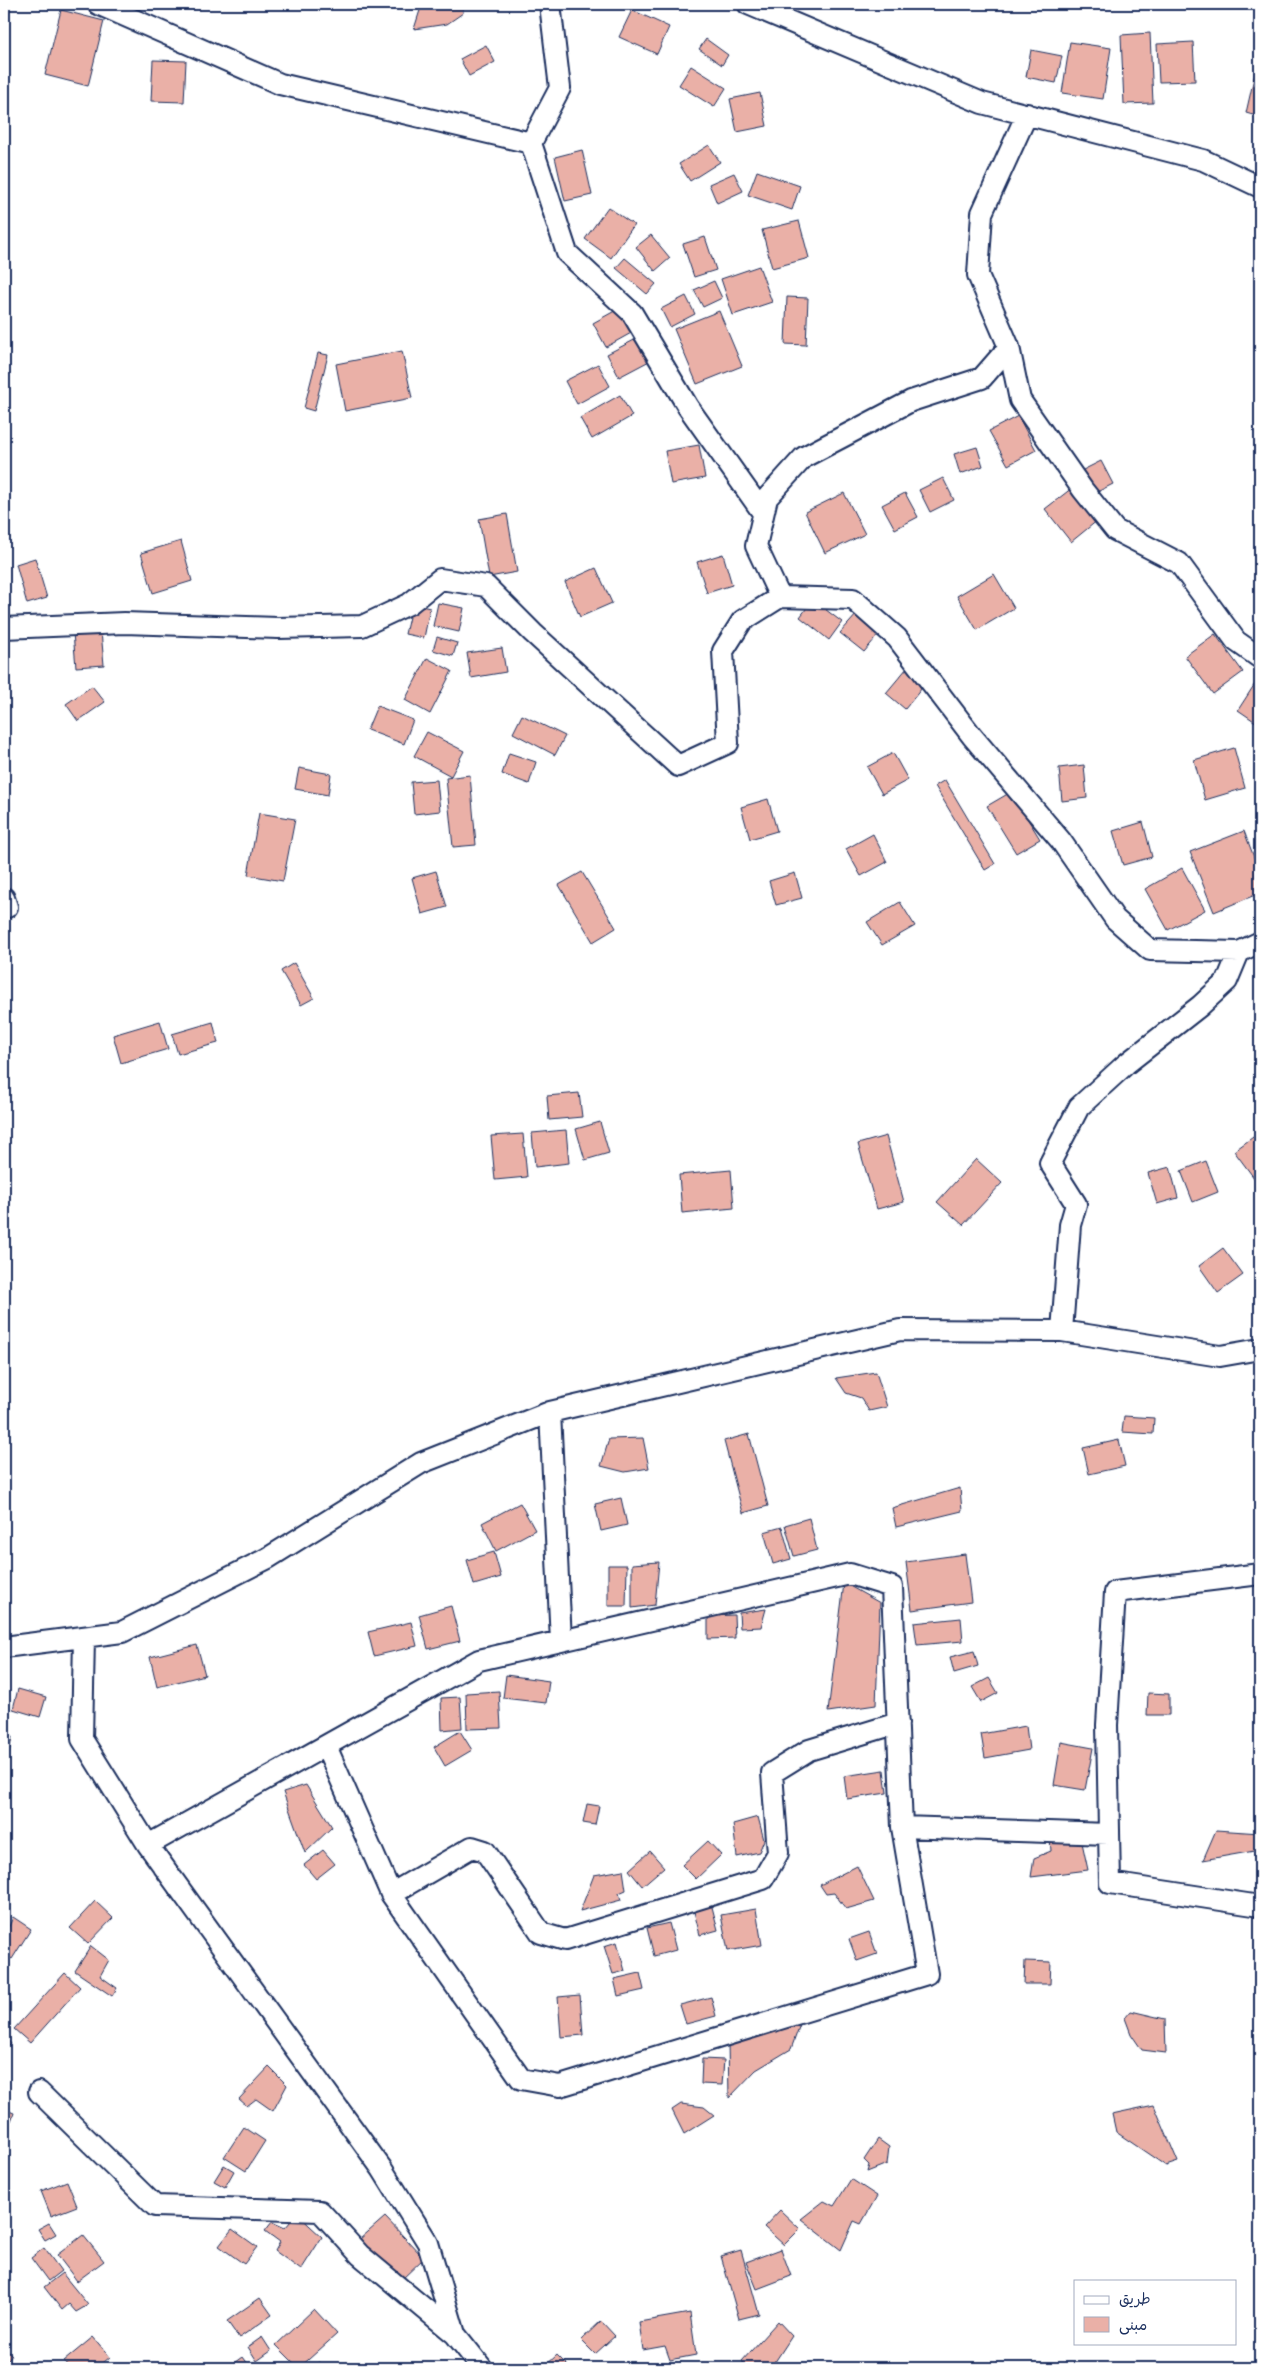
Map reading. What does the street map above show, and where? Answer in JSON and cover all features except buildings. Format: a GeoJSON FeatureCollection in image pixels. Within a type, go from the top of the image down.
{"type":"FeatureCollection","features":[{"type":"Feature","properties":{"kind":"street"},"geometry":{"type":"LineString","coordinates":[[98,4],[280,84],[531,143]]}},
{"type":"Feature","properties":{"kind":"street"},"geometry":{"type":"LineString","coordinates":[[550,4],[560,88],[531,143],[567,253],[632,312],[688,407],[763,513]]}},
{"type":"Feature","properties":{"kind":"street"},"geometry":{"type":"LineString","coordinates":[[748,4],[982,103],[1203,160],[1260,187]]}},
{"type":"Feature","properties":{"kind":"street"},"geometry":{"type":"LineString","coordinates":[[1027,114],[982,213],[978,275],[1009,347],[1020,400],[1083,490],[1115,530],[1179,563],[1236,641],[1260,658]]}},
{"type":"Feature","properties":{"kind":"street"},"geometry":{"type":"LineString","coordinates":[[780,597],[756,546],[767,498],[804,457],[911,401],[982,378],[1009,347]]}},
{"type":"Feature","properties":{"kind":"street"},"geometry":{"type":"LineString","coordinates":[[4,628],[124,624],[278,628],[362,626],[409,604],[440,578],[486,586],[533,633],[678,766],[728,742],[723,651],[742,620],[780,597],[854,599],[897,638],[972,736],[1061,841],[1115,919],[1150,950],[1239,952],[1260,942]]}},
{"type":"Feature","properties":{"kind":"street"},"geometry":{"type":"LineString","coordinates":[[1062,1332],[1070,1225],[1076,1204],[1050,1163],[1079,1107],[1126,1064],[1200,1006],[1228,981],[1239,952]]}},
{"type":"Feature","properties":{"kind":"street"},"geometry":{"type":"LineString","coordinates":[[4,1648],[122,1632],[268,1558],[422,1463],[550,1412],[900,1330],[1062,1332],[1220,1356],[1260,1349]]}},
{"type":"Feature","properties":{"kind":"street"},"geometry":{"type":"LineString","coordinates":[[550,1412],[562,1641]]}},
{"type":"Feature","properties":{"kind":"street"},"geometry":{"type":"LineString","coordinates":[[148,1845],[479,1660],[850,1574],[892,1587],[902,1827],[927,1974],[560,2086],[521,2079],[391,1894],[326,1746]]}},
{"type":"Feature","properties":{"kind":"street"},"geometry":{"type":"LineString","coordinates":[[1260,1574],[1115,1592],[1107,1725],[1110,1883],[1260,1906]]}},
{"type":"Feature","properties":{"kind":"street"},"geometry":{"type":"LineString","coordinates":[[84,1637],[82,1739],[148,1845],[382,2169],[428,2243],[455,2334]]}},
{"type":"Feature","properties":{"kind":"street"},"geometry":{"type":"LineString","coordinates":[[391,1894],[472,1847],[485,1851],[541,1933],[565,1940],[763,1879],[778,1852],[772,1773],[809,1750],[898,1723]]}},
{"type":"Feature","properties":{"kind":"street"},"geometry":{"type":"LineString","coordinates":[[902,1827],[1109,1834]]}},
{"type":"Feature","properties":{"kind":"street"},"geometry":{"type":"LineString","coordinates":[[39,2092],[155,2206],[320,2211],[360,2254],[455,2334],[482,2368]]}}]}
